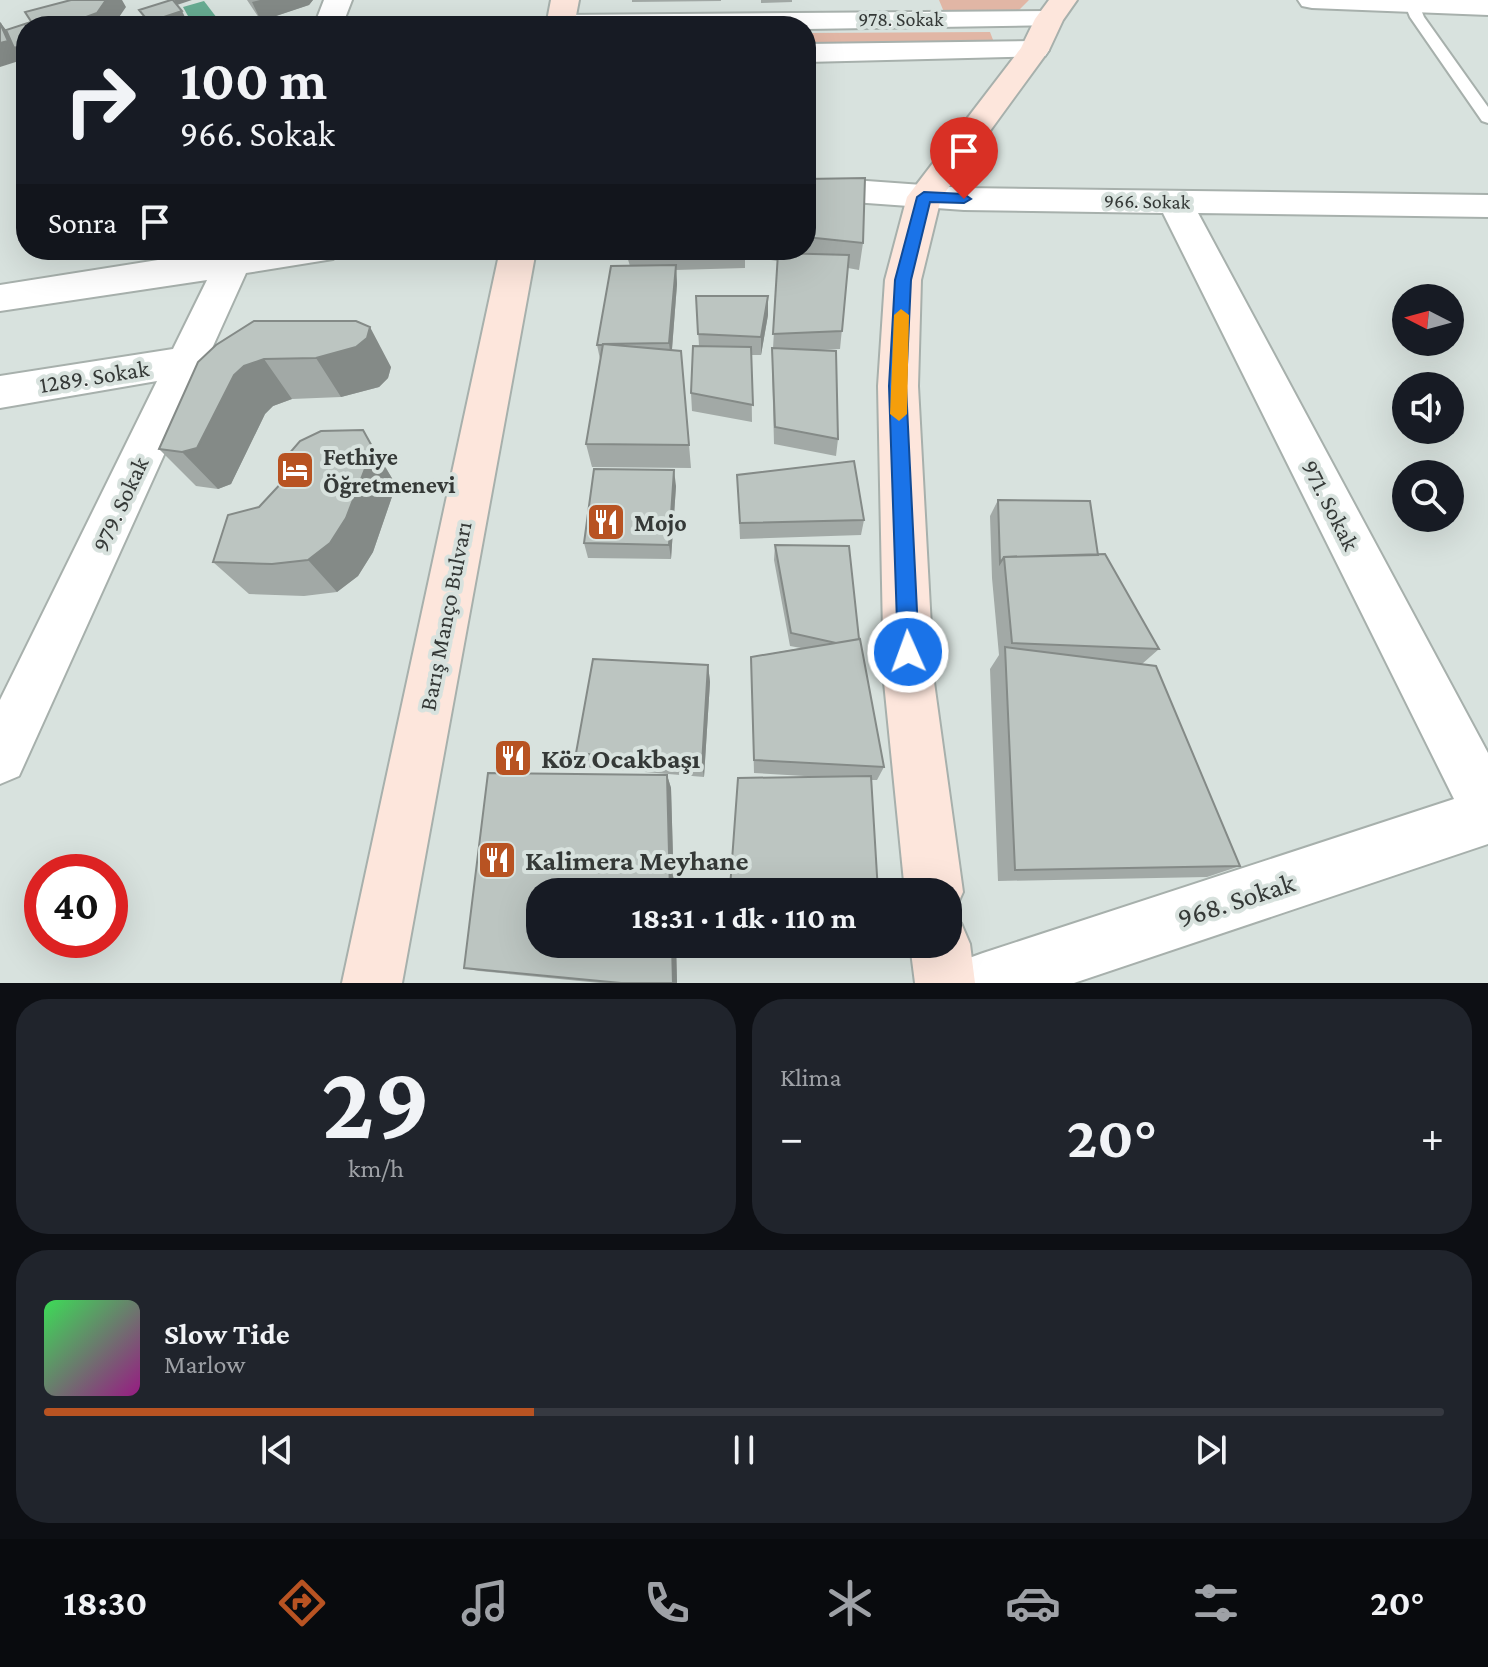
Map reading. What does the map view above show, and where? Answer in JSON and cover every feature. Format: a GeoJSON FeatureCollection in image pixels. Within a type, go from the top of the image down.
{"type":"FeatureCollection","features":[{"type":"Feature","properties":{"kind":"street"},"geometry":{"type":"LineString","coordinates":[[1312,0],[1470,4],[1488,39]]}},
{"type":"Feature","properties":{"kind":"street","name":"978. Sokak"},"geometry":{"type":"LineString","coordinates":[[561,16],[920,9],[1049,23]]}},
{"type":"Feature","properties":{"kind":"street"},"geometry":{"type":"LineString","coordinates":[[816,52],[1049,23]]}},
{"type":"Feature","properties":{"kind":"street"},"geometry":{"type":"LineString","coordinates":[[932,878],[909,682],[898,386],[903,280],[924,197],[1049,23]]}},
{"type":"Feature","properties":{"kind":"street","name":"966. Sokak"},"geometry":{"type":"LineString","coordinates":[[816,192],[853,191],[924,197],[1488,206]]}},
{"type":"Feature","properties":{"kind":"street","name":"971. Sokak"},"geometry":{"type":"LineString","coordinates":[[1174,201],[1488,809]]}},
{"type":"Feature","properties":{"kind":"street"},"geometry":{"type":"LineString","coordinates":[[0,298],[214,260]]}},
{"type":"Feature","properties":{"kind":"street","name":"979. Sokak"},"geometry":{"type":"LineString","coordinates":[[0,757],[235,260]]}},
{"type":"Feature","properties":{"kind":"street","name":"Barış Manço Bulvarı"},"geometry":{"type":"LineString","coordinates":[[372,983],[516,260]]}},
{"type":"Feature","properties":{"kind":"street","name":"1289. Sokak"},"geometry":{"type":"LineString","coordinates":[[0,392],[188,361]]}},
{"type":"Feature","properties":{"kind":"street","name":"968. Sokak"},"geometry":{"type":"LineString","coordinates":[[983,983],[1488,816]]}},
{"type":"Feature","properties":{"kind":"street"},"geometry":{"type":"LineString","coordinates":[[942,958],[945,983]]}},
{"type":"Feature","properties":{"kind":"lane"},"geometry":{"type":"LineString","coordinates":[[1410,2],[1488,118]]}},
{"type":"Feature","properties":{"kind":"shaded area"},"geometry":{"type":"Polygon","coordinates":[[[939,0],[1029,0],[1016,13],[944,12],[939,0]]]}},
{"type":"Feature","properties":{"kind":"shaded area"},"geometry":{"type":"Polygon","coordinates":[[[204,1],[215,16],[188,16],[183,7],[204,1]]]}},
{"type":"Feature","properties":{"kind":"shaded area"},"geometry":{"type":"Polygon","coordinates":[[[990,32],[995,45],[816,47],[816,33],[990,32]]]}},
{"type":"Feature","properties":{"kind":"building"},"geometry":{"type":"Polygon","coordinates":[[[71,0],[106,0],[97,13],[89,16],[28,16],[25,12],[71,0]]]}},
{"type":"Feature","properties":{"kind":"building"},"geometry":{"type":"Polygon","coordinates":[[[173,0],[182,11],[167,16],[144,16],[139,10],[173,0]]]}},
{"type":"Feature","properties":{"kind":"building"},"geometry":{"type":"Polygon","coordinates":[[[0,23],[8,41],[0,43],[0,23]]]}},
{"type":"Feature","properties":{"kind":"building"},"geometry":{"type":"Polygon","coordinates":[[[16,27],[16,47],[14,48],[6,30],[16,27]]]}},
{"type":"Feature","properties":{"kind":"building"},"geometry":{"type":"Polygon","coordinates":[[[865,178],[863,243],[816,238],[816,179],[865,178]]]}},
{"type":"Feature","properties":{"kind":"building"},"geometry":{"type":"Polygon","coordinates":[[[816,254],[849,255],[842,331],[773,334],[778,260],[816,260],[816,254]]]}},
{"type":"Feature","properties":{"kind":"building"},"geometry":{"type":"Polygon","coordinates":[[[676,265],[669,343],[597,345],[611,266],[676,265]]]}},
{"type":"Feature","properties":{"kind":"building"},"geometry":{"type":"Polygon","coordinates":[[[696,296],[768,296],[761,337],[698,334],[696,296]]]}},
{"type":"Feature","properties":{"kind":"building"},"geometry":{"type":"Polygon","coordinates":[[[254,321],[356,321],[370,327],[367,338],[356,347],[316,358],[264,359],[244,366],[234,375],[197,448],[182,452],[159,449],[198,362],[216,345],[254,321]]]}},
{"type":"Feature","properties":{"kind":"building"},"geometry":{"type":"Polygon","coordinates":[[[603,344],[681,351],[689,445],[586,444],[603,344]]]}},
{"type":"Feature","properties":{"kind":"building"},"geometry":{"type":"Polygon","coordinates":[[[693,346],[751,347],[753,405],[691,393],[693,346]]]}},
{"type":"Feature","properties":{"kind":"building"},"geometry":{"type":"Polygon","coordinates":[[[772,348],[836,351],[838,439],[775,427],[772,348]]]}},
{"type":"Feature","properties":{"kind":"building"},"geometry":{"type":"Polygon","coordinates":[[[363,430],[373,448],[346,518],[330,543],[308,560],[272,564],[213,562],[228,515],[259,507],[286,478],[281,463],[300,441],[321,431],[363,430]]]}},
{"type":"Feature","properties":{"kind":"building"},"geometry":{"type":"Polygon","coordinates":[[[854,461],[864,520],[740,523],[737,475],[854,461]]]}},
{"type":"Feature","properties":{"kind":"building"},"geometry":{"type":"Polygon","coordinates":[[[594,469],[674,470],[669,545],[584,543],[594,469]]]}},
{"type":"Feature","properties":{"kind":"building"},"geometry":{"type":"Polygon","coordinates":[[[998,500],[1090,501],[1098,555],[1004,557],[1000,563],[998,500]]]}},
{"type":"Feature","properties":{"kind":"building"},"geometry":{"type":"Polygon","coordinates":[[[775,545],[849,546],[859,639],[836,643],[791,633],[775,545]]]}},
{"type":"Feature","properties":{"kind":"building"},"geometry":{"type":"Polygon","coordinates":[[[1105,554],[1159,649],[1012,643],[1004,557],[1105,554]]]}},
{"type":"Feature","properties":{"kind":"building"},"geometry":{"type":"Polygon","coordinates":[[[860,639],[884,767],[754,760],[751,657],[860,639]]]}},
{"type":"Feature","properties":{"kind":"building"},"geometry":{"type":"Polygon","coordinates":[[[1005,647],[1156,666],[1240,866],[1015,870],[1005,647]]]}},
{"type":"Feature","properties":{"kind":"building"},"geometry":{"type":"Polygon","coordinates":[[[593,659],[708,665],[702,764],[576,753],[593,659]]]}},
{"type":"Feature","properties":{"kind":"building"},"geometry":{"type":"Polygon","coordinates":[[[488,773],[667,775],[670,878],[526,878],[526,958],[672,958],[673,983],[621,983],[464,968],[488,773]]]}},
{"type":"Feature","properties":{"kind":"building"},"geometry":{"type":"Polygon","coordinates":[[[871,776],[877,878],[731,878],[738,778],[871,776]]]}},
{"type":"Feature","properties":{"kind":"slow traffic"},"geometry":{"type":"LineString","coordinates":[[899,414],[901,315]]}},
{"type":"Feature","properties":{"kind":"place","name":"Fethiye Öğretmenevi"},"geometry":{"type":"Point","coordinates":[295,470]}},
{"type":"Feature","properties":{"kind":"place","name":"Mojo"},"geometry":{"type":"Point","coordinates":[606,522]}},
{"type":"Feature","properties":{"kind":"place","name":"Köz Ocakbaşı"},"geometry":{"type":"Point","coordinates":[513,758]}},
{"type":"Feature","properties":{"kind":"place","name":"Kalimera Meyhane"},"geometry":{"type":"Point","coordinates":[497,860]}},
{"type":"Feature","properties":{"kind":"route"},"geometry":{"type":"LineString","coordinates":[[908,652],[898,386],[903,280],[924,197],[964,199]]}}]}
